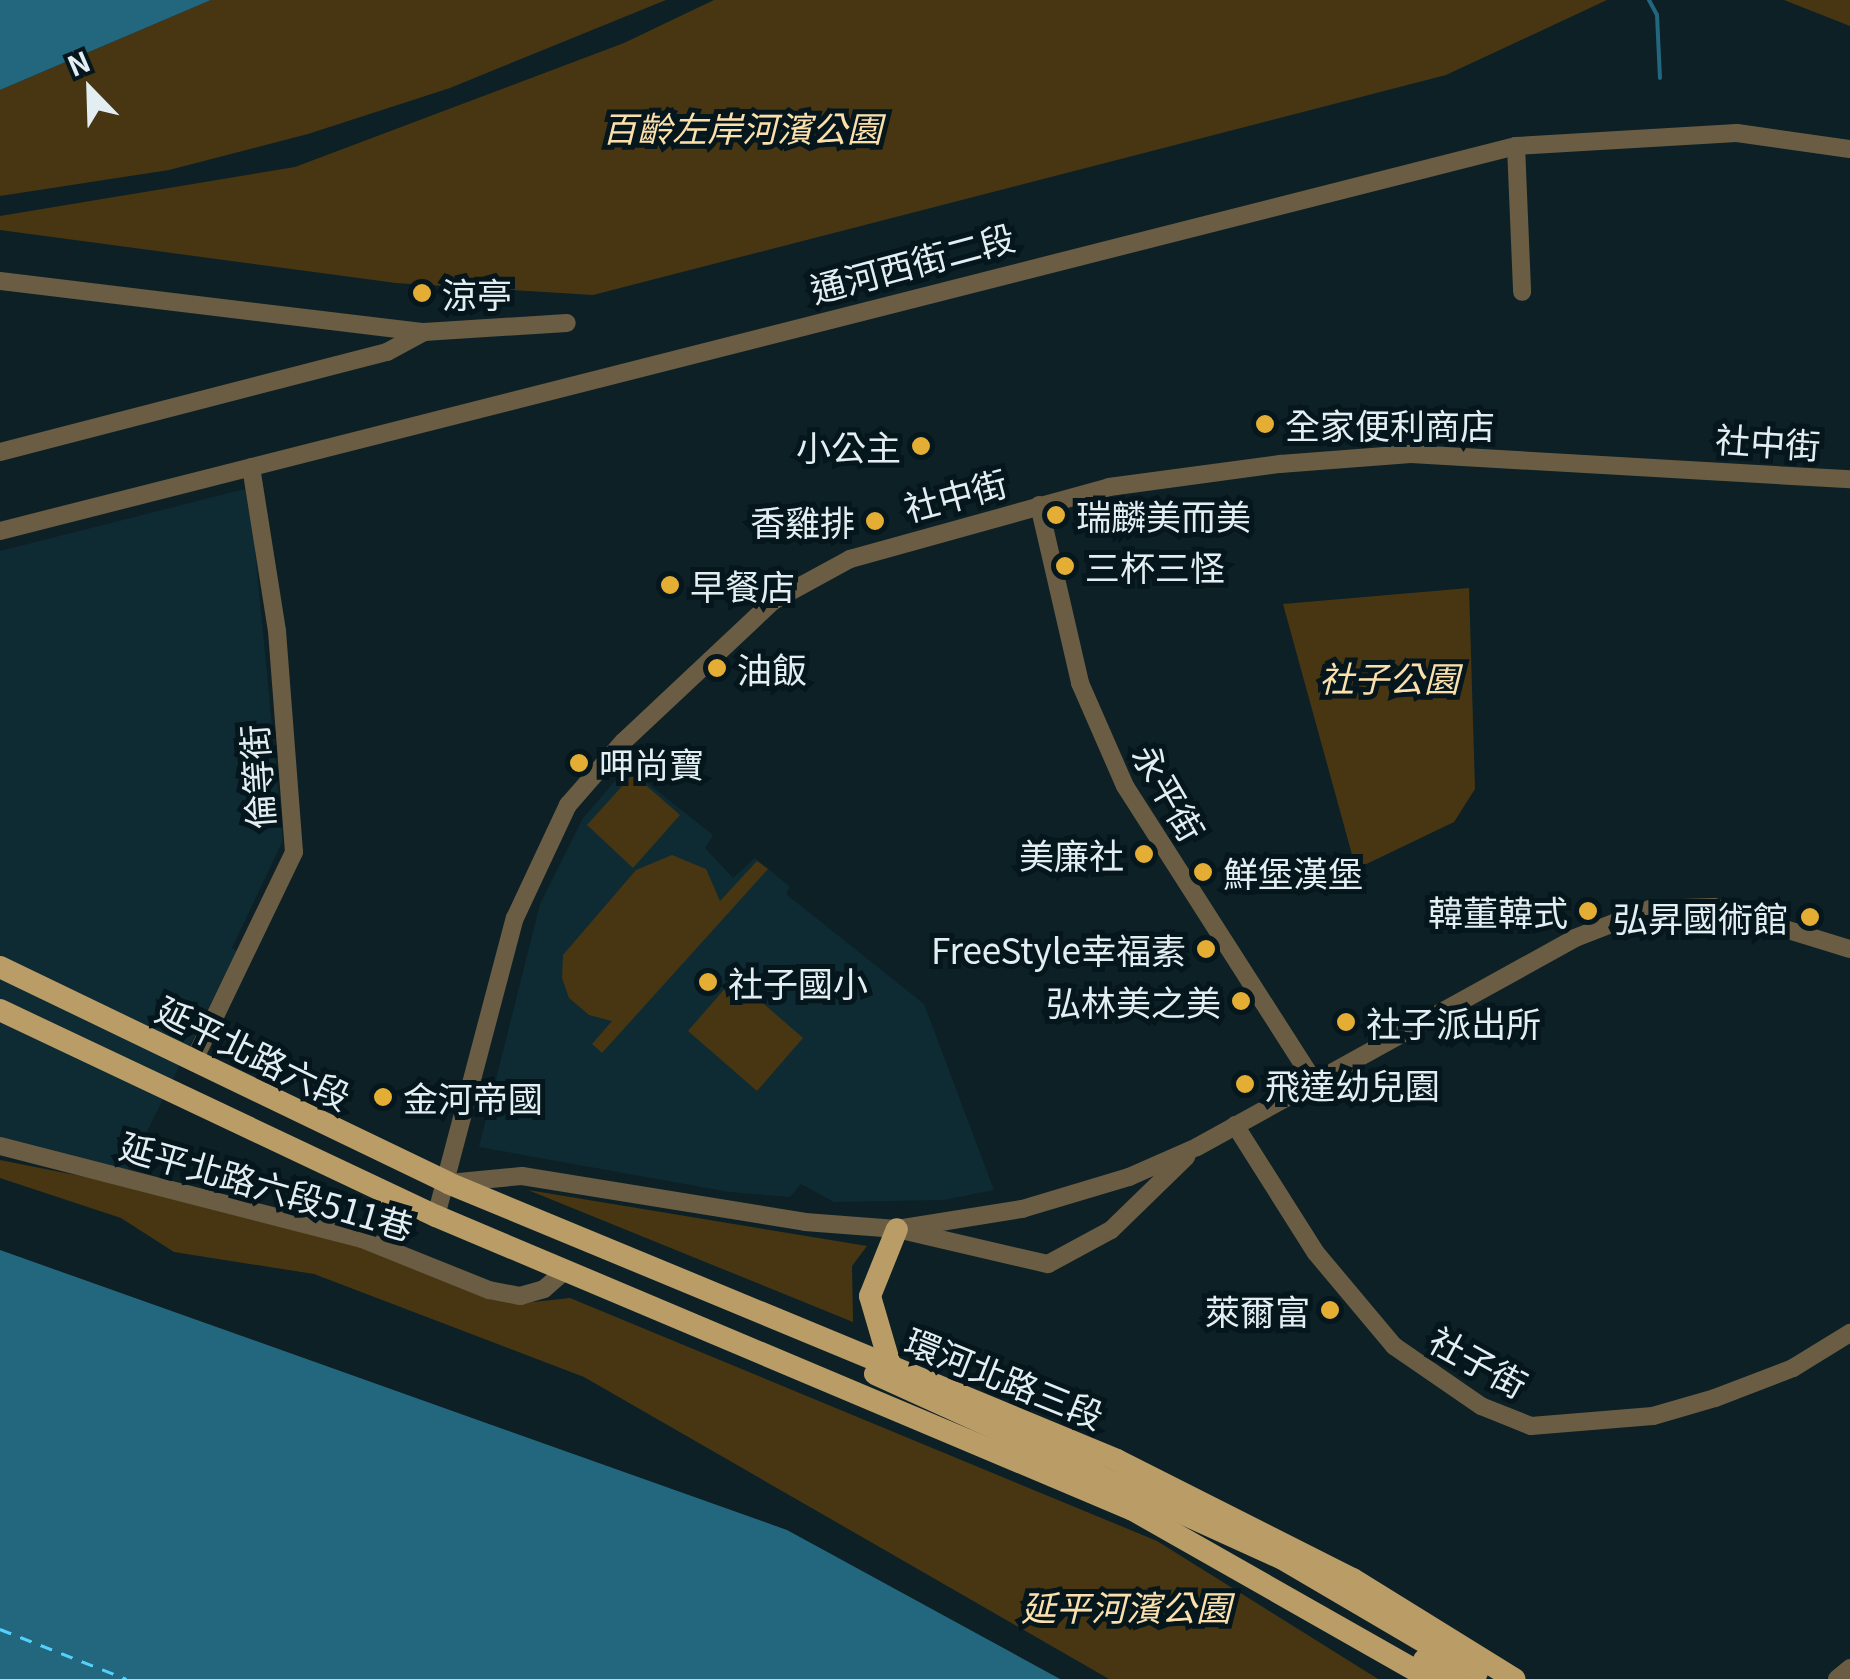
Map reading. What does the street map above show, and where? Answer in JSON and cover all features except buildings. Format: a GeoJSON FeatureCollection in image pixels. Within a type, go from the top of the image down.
{"type":"FeatureCollection","features":[{"type":"Feature","properties":{"kind":"main road","name":"延平北路六段"},"geometry":{"type":"LineString","coordinates":[[0,967],[448,1184]]}},
{"type":"Feature","properties":{"kind":"main road","name":"延平北路六段"},"geometry":{"type":"LineString","coordinates":[[0,1010],[436,1216]]}},
{"type":"Feature","properties":{"kind":"main road","name":"環河北路三段"},"geometry":{"type":"LineString","coordinates":[[448,1184],[890,1368],[921,1375],[1243,1520],[1514,1679]]}},
{"type":"Feature","properties":{"kind":"main road"},"geometry":{"type":"LineString","coordinates":[[436,1216],[488,1209],[894,1382],[1280,1558],[1486,1679]]}},
{"type":"Feature","properties":{"kind":"main road","name":"環河北路三段"},"geometry":{"type":"LineString","coordinates":[[436,1216],[1076,1484],[1204,1548],[1431,1679]]}},
{"type":"Feature","properties":{"kind":"main road"},"geometry":{"type":"LineString","coordinates":[[890,1368],[870,1296],[898,1228]]}},
{"type":"Feature","properties":{"kind":"main road"},"geometry":{"type":"LineString","coordinates":[[1204,1548],[1246,1557],[1291,1580],[1455,1679]]}},
{"type":"Feature","properties":{"kind":"street","name":"通河西街二段"},"geometry":{"type":"LineString","coordinates":[[0,531],[1516,146],[1600,136],[1737,133],[1850,149]]}},
{"type":"Feature","properties":{"kind":"street"},"geometry":{"type":"LineString","coordinates":[[1516,146],[1522,292]]}},
{"type":"Feature","properties":{"kind":"street"},"geometry":{"type":"LineString","coordinates":[[0,281],[424,332],[567,323]]}},
{"type":"Feature","properties":{"kind":"street"},"geometry":{"type":"LineString","coordinates":[[0,452],[387,352],[424,332]]}},
{"type":"Feature","properties":{"kind":"street","name":"社中街"},"geometry":{"type":"LineString","coordinates":[[436,1216],[448,1184],[515,918],[568,805],[612,754],[773,601],[850,559],[1039,504],[1188,476],[1411,454],[1850,480]]}},
{"type":"Feature","properties":{"kind":"street","name":"倫等街"},"geometry":{"type":"LineString","coordinates":[[193,1062],[294,852],[277,631],[251,467]]}},
{"type":"Feature","properties":{"kind":"street","name":"永平街"},"geometry":{"type":"LineString","coordinates":[[1039,504],[1080,684],[1125,786],[1314,1081]]}},
{"type":"Feature","properties":{"kind":"street"},"geometry":{"type":"LineString","coordinates":[[898,1228],[1028,1208],[1130,1176],[1197,1146],[1575,938],[1650,909],[1714,907],[1850,949]]}},
{"type":"Feature","properties":{"kind":"street","name":"社子街"},"geometry":{"type":"LineString","coordinates":[[1235,1125],[1316,1253],[1394,1346],[1481,1406],[1531,1426],[1653,1416],[1715,1398],[1792,1368],[1850,1333]]}},
{"type":"Feature","properties":{"kind":"street","name":"延平北路六段511巷"},"geometry":{"type":"LineString","coordinates":[[0,1146],[362,1238],[489,1290],[520,1296],[544,1289],[566,1270]]}},
{"type":"Feature","properties":{"kind":"street"},"geometry":{"type":"LineString","coordinates":[[448,1184],[522,1176],[804,1222],[898,1228],[1048,1264],[1110,1230],[1197,1146]]}},
{"type":"Feature","properties":{"kind":"street"},"geometry":{"type":"LineString","coordinates":[[1837,1679],[1850,1668]]}},
{"type":"Feature","properties":{"kind":"shaded area"},"geometry":{"type":"Polygon","coordinates":[[[249,488],[283,840],[232,948],[237,951],[127,1171],[0,1137],[0,551],[249,488]]]}},
{"type":"Feature","properties":{"kind":"shaded area","name":"社子國小"},"geometry":{"type":"Polygon","coordinates":[[[627,767],[713,835],[705,848],[733,878],[755,858],[790,887],[786,894],[924,1004],[994,1190],[944,1200],[834,1202],[801,1184],[790,1197],[729,1192],[479,1147],[540,904],[583,818],[627,767]]]}},
{"type":"Feature","properties":{"kind":"green space"},"geometry":{"type":"Polygon","coordinates":[[[211,0],[666,0],[450,88],[308,134],[169,170],[0,196],[0,90],[211,0]]]}},
{"type":"Feature","properties":{"kind":"green space","name":"百齡左岸河濱公園"},"geometry":{"type":"Polygon","coordinates":[[[714,0],[1607,0],[1446,75],[593,295],[396,283],[0,230],[0,216],[295,167],[624,43],[714,0]]]}},
{"type":"Feature","properties":{"kind":"green space"},"geometry":{"type":"Polygon","coordinates":[[[1784,0],[1850,0],[1850,26],[1784,0]]]}},
{"type":"Feature","properties":{"kind":"green space","name":"社子公園"},"geometry":{"type":"Polygon","coordinates":[[[1469,588],[1475,789],[1454,822],[1356,869],[1283,604],[1469,588]]]}},
{"type":"Feature","properties":{"kind":"green space"},"geometry":{"type":"Polygon","coordinates":[[[633,774],[680,815],[633,868],[587,825],[633,774]]]}},
{"type":"Feature","properties":{"kind":"green space"},"geometry":{"type":"Polygon","coordinates":[[[672,855],[706,869],[720,901],[757,861],[768,869],[602,1053],[592,1044],[612,1021],[589,1015],[569,998],[562,978],[563,955],[636,870],[672,855]]]}},
{"type":"Feature","properties":{"kind":"green space"},"geometry":{"type":"Polygon","coordinates":[[[734,978],[803,1038],[757,1091],[688,1031],[734,978]]]}},
{"type":"Feature","properties":{"kind":"green space","name":"延平河濱公園"},"geometry":{"type":"Polygon","coordinates":[[[0,1160],[317,1223],[524,1303],[570,1298],[1157,1541],[1378,1679],[1109,1679],[584,1377],[314,1274],[174,1252],[121,1218],[0,1178],[0,1160]]]}},
{"type":"Feature","properties":{"kind":"green space"},"geometry":{"type":"Polygon","coordinates":[[[528,1190],[867,1246],[852,1266],[853,1322],[528,1190]]]}},
{"type":"Feature","properties":{"kind":"water"},"geometry":{"type":"Polygon","coordinates":[[[0,0],[211,0],[0,90],[0,0]]]}},
{"type":"Feature","properties":{"kind":"water"},"geometry":{"type":"Polygon","coordinates":[[[0,1250],[787,1530],[1060,1679],[0,1679],[0,1250]]]}},
{"type":"Feature","properties":{"kind":"waterway"},"geometry":{"type":"LineString","coordinates":[[1649,0],[1657,15],[1660,78]]}},
{"type":"Feature","properties":{"kind":"ferry route"},"geometry":{"type":"LineString","coordinates":[[0,1629],[127,1679]]}},
{"type":"Feature","properties":{"kind":"place","name":"涼亭"},"geometry":{"type":"Point","coordinates":[422,293]}},
{"type":"Feature","properties":{"kind":"place","name":"全家便利商店"},"geometry":{"type":"Point","coordinates":[1265,424]}},
{"type":"Feature","properties":{"kind":"place","name":"小公主"},"geometry":{"type":"Point","coordinates":[921,446]}},
{"type":"Feature","properties":{"kind":"place","name":"瑞麟美而美"},"geometry":{"type":"Point","coordinates":[1056,515]}},
{"type":"Feature","properties":{"kind":"place","name":"香雞排"},"geometry":{"type":"Point","coordinates":[875,521]}},
{"type":"Feature","properties":{"kind":"place","name":"三杯三怪"},"geometry":{"type":"Point","coordinates":[1065,566]}},
{"type":"Feature","properties":{"kind":"place","name":"早餐店"},"geometry":{"type":"Point","coordinates":[670,585]}},
{"type":"Feature","properties":{"kind":"place","name":"油飯"},"geometry":{"type":"Point","coordinates":[717,668]}},
{"type":"Feature","properties":{"kind":"place","name":"呷尚寶"},"geometry":{"type":"Point","coordinates":[579,763]}},
{"type":"Feature","properties":{"kind":"place","name":"美廉社"},"geometry":{"type":"Point","coordinates":[1144,854]}},
{"type":"Feature","properties":{"kind":"place","name":"鮮堡漢堡"},"geometry":{"type":"Point","coordinates":[1203,872]}},
{"type":"Feature","properties":{"kind":"place","name":"韓董韓式"},"geometry":{"type":"Point","coordinates":[1588,911]}},
{"type":"Feature","properties":{"kind":"place","name":"弘昇國術館"},"geometry":{"type":"Point","coordinates":[1810,917]}},
{"type":"Feature","properties":{"kind":"place","name":"FreeStyle幸福素"},"geometry":{"type":"Point","coordinates":[1206,949]}},
{"type":"Feature","properties":{"kind":"place","name":"社子國小"},"geometry":{"type":"Point","coordinates":[708,982]}},
{"type":"Feature","properties":{"kind":"place","name":"弘林美之美"},"geometry":{"type":"Point","coordinates":[1241,1001]}},
{"type":"Feature","properties":{"kind":"place","name":"社子派出所"},"geometry":{"type":"Point","coordinates":[1346,1022]}},
{"type":"Feature","properties":{"kind":"place","name":"飛達幼兒園"},"geometry":{"type":"Point","coordinates":[1245,1084]}},
{"type":"Feature","properties":{"kind":"place","name":"金河帝國"},"geometry":{"type":"Point","coordinates":[383,1097]}},
{"type":"Feature","properties":{"kind":"place","name":"萊爾富"},"geometry":{"type":"Point","coordinates":[1330,1310]}}]}
